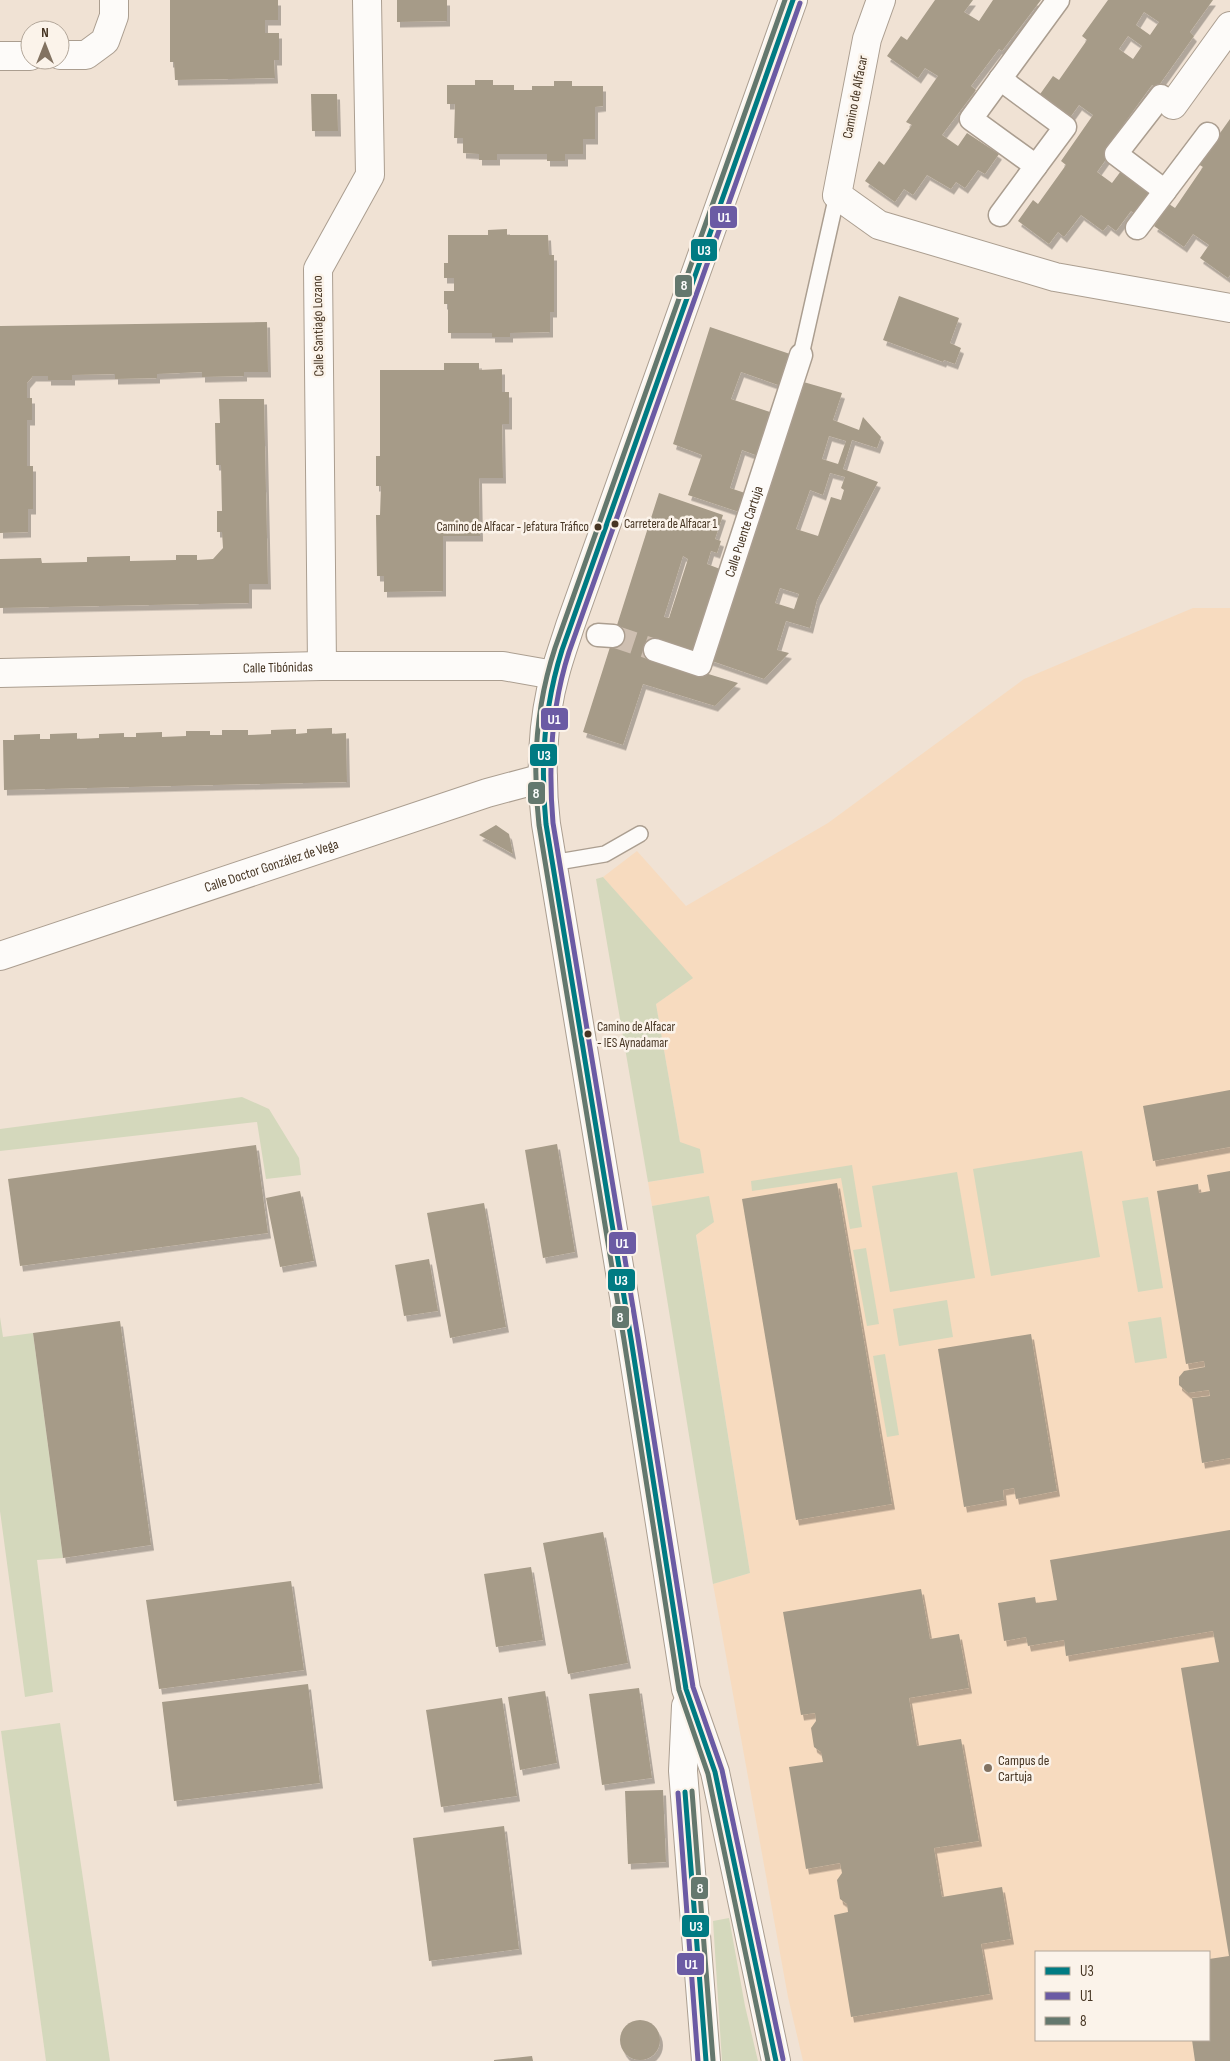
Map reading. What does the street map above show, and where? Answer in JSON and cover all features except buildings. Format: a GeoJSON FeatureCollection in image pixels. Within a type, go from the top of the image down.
{"type":"FeatureCollection","features":[{"type":"Feature","properties":{"kind":"main road"},"geometry":{"type":"LineString","coordinates":[[70,55],[86,55],[105,41],[114,16],[114,0]]}},
{"type":"Feature","properties":{"kind":"main road","name":"Calle Santiago Lozano"},"geometry":{"type":"LineString","coordinates":[[322,666],[318,269],[370,175],[367,0]]}},
{"type":"Feature","properties":{"kind":"main road"},"geometry":{"type":"LineString","coordinates":[[776,2061],[715,1772],[686,1689],[631,1339],[552,863],[544,808],[543,778],[546,724],[554,675],[572,619],[793,0]]}},
{"type":"Feature","properties":{"kind":"main road","name":"Camino de Alfacar"},"geometry":{"type":"LineString","coordinates":[[837,195],[867,39],[881,0]]}},
{"type":"Feature","properties":{"kind":"main road"},"geometry":{"type":"LineString","coordinates":[[1167,100],[1230,26]]}},
{"type":"Feature","properties":{"kind":"main road"},"geometry":{"type":"LineString","coordinates":[[0,56],[20,56]]}},
{"type":"Feature","properties":{"kind":"main road"},"geometry":{"type":"LineString","coordinates":[[837,195],[879,225],[1055,277],[1230,308]]}},
{"type":"Feature","properties":{"kind":"main road","name":"Calle Tibónidas"},"geometry":{"type":"LineString","coordinates":[[0,673],[322,666],[503,666],[554,675]]}},
{"type":"Feature","properties":{"kind":"main road","name":"Calle Doctor González de Vega"},"geometry":{"type":"LineString","coordinates":[[0,956],[487,793],[543,778]]}},
{"type":"Feature","properties":{"kind":"main road"},"geometry":{"type":"LineString","coordinates":[[686,1689],[683,1771],[706,2061]]}},
{"type":"Feature","properties":{"kind":"street"},"geometry":{"type":"LineString","coordinates":[[1036,166],[971,119],[1058,0]]}},
{"type":"Feature","properties":{"kind":"street"},"geometry":{"type":"LineString","coordinates":[[1000,79],[1065,127],[1000,215]]}},
{"type":"Feature","properties":{"kind":"street"},"geometry":{"type":"LineString","coordinates":[[1164,191],[1116,154],[1167,100]]}},
{"type":"Feature","properties":{"kind":"street"},"geometry":{"type":"LineString","coordinates":[[1137,228],[1208,134]]}},
{"type":"Feature","properties":{"kind":"street","name":"Calle Puente Cartuja"},"geometry":{"type":"LineString","coordinates":[[655,650],[700,665],[801,355]]}},
{"type":"Feature","properties":{"kind":"lane"},"geometry":{"type":"LineString","coordinates":[[801,355],[837,195]]}},
{"type":"Feature","properties":{"kind":"lane"},"geometry":{"type":"LineString","coordinates":[[552,863],[605,854],[640,834]]}},
{"type":"Feature","properties":{"kind":"shaded area"},"geometry":{"type":"Polygon","coordinates":[[[1193,608],[1230,608],[1230,2061],[803,2061],[788,1997],[713,1584],[750,1573],[696,1234],[709,1197],[652,1206],[648,1182],[704,1173],[680,1142],[656,1004],[692,978],[603,877],[637,851],[686,906],[828,823],[1024,679],[1193,608]]]}},
{"type":"Feature","properties":{"kind":"green space"},"geometry":{"type":"Polygon","coordinates":[[[603,877],[693,978],[656,1004],[680,1142],[700,1149],[704,1173],[648,1182],[596,879],[603,877]]]}},
{"type":"Feature","properties":{"kind":"green space"},"geometry":{"type":"Polygon","coordinates":[[[242,1097],[269,1109],[299,1158],[301,1175],[266,1179],[257,1122],[0,1151],[0,1129],[242,1097]]]}},
{"type":"Feature","properties":{"kind":"green space"},"geometry":{"type":"Polygon","coordinates":[[[1082,1151],[1100,1257],[991,1276],[973,1169],[1082,1151]]]}},
{"type":"Feature","properties":{"kind":"green space"},"geometry":{"type":"Polygon","coordinates":[[[852,1165],[862,1227],[850,1229],[841,1178],[752,1191],[751,1181],[852,1165]]]}},
{"type":"Feature","properties":{"kind":"green space"},"geometry":{"type":"Polygon","coordinates":[[[957,1172],[975,1278],[890,1292],[872,1186],[957,1172]]]}},
{"type":"Feature","properties":{"kind":"green space"},"geometry":{"type":"Polygon","coordinates":[[[709,1196],[714,1222],[696,1235],[750,1573],[713,1584],[652,1206],[709,1196]]]}},
{"type":"Feature","properties":{"kind":"green space"},"geometry":{"type":"Polygon","coordinates":[[[1148,1197],[1163,1288],[1138,1292],[1122,1201],[1148,1197]]]}},
{"type":"Feature","properties":{"kind":"green space"},"geometry":{"type":"Polygon","coordinates":[[[866,1248],[879,1324],[867,1326],[853,1250],[866,1248]]]}},
{"type":"Feature","properties":{"kind":"green space"},"geometry":{"type":"Polygon","coordinates":[[[947,1300],[953,1337],[899,1346],[893,1309],[947,1300]]]}},
{"type":"Feature","properties":{"kind":"green space"},"geometry":{"type":"Polygon","coordinates":[[[0,1317],[3,1337],[33,1333],[63,1558],[37,1560],[53,1692],[25,1697],[0,1511],[0,1317]]]}},
{"type":"Feature","properties":{"kind":"green space"},"geometry":{"type":"Polygon","coordinates":[[[1161,1317],[1167,1358],[1135,1363],[1128,1322],[1161,1317]]]}},
{"type":"Feature","properties":{"kind":"green space"},"geometry":{"type":"Polygon","coordinates":[[[885,1354],[899,1435],[887,1437],[873,1356],[885,1354]]]}},
{"type":"Feature","properties":{"kind":"green space"},"geometry":{"type":"Polygon","coordinates":[[[60,1723],[110,2061],[46,2061],[1,1731],[60,1723]]]}},
{"type":"Feature","properties":{"kind":"green space"},"geometry":{"type":"Polygon","coordinates":[[[729,1918],[745,2006],[758,2061],[722,2061],[713,1921],[729,1918]]]}},
{"type":"Feature","properties":{"kind":"tunnel"},"geometry":{"type":"LineString","coordinates":[[613,636],[655,650]]}},
{"type":"Feature","properties":{"kind":"transit line","name":"8"},"geometry":{"type":"LineString","coordinates":[[768,2061],[708,1774],[679,1690],[624,1340],[539,825],[536,758],[540,714],[555,648],[785,0]]}},
{"type":"Feature","properties":{"kind":"transit line","name":"U3"},"geometry":{"type":"LineString","coordinates":[[776,2061],[715,1772],[686,1689],[631,1339],[546,824],[543,780],[547,715],[562,650],[793,0]]}},
{"type":"Feature","properties":{"kind":"transit line","name":"U1"},"geometry":{"type":"LineString","coordinates":[[783,2059],[722,1770],[693,1687],[638,1338],[553,823],[551,758],[558,694],[569,652],[800,3]]}},
{"type":"Feature","properties":{"kind":"transit line","name":"8"},"geometry":{"type":"LineString","coordinates":[[692,1791],[713,2060]]}},
{"type":"Feature","properties":{"kind":"transit line","name":"U3"},"geometry":{"type":"LineString","coordinates":[[685,1792],[706,2061]]}},
{"type":"Feature","properties":{"kind":"transit line","name":"U1"},"geometry":{"type":"LineString","coordinates":[[678,1793],[698,2061]]}},
{"type":"Feature","properties":{"kind":"place","name":"Carretera de Alfacar 1"},"geometry":{"type":"Point","coordinates":[615,524]}},
{"type":"Feature","properties":{"kind":"place","name":"Camino de Alfacar - Jefatura Tráfico"},"geometry":{"type":"Point","coordinates":[598,527]}},
{"type":"Feature","properties":{"kind":"place","name":"Camino de Alfacar - IES Aynadamar"},"geometry":{"type":"Point","coordinates":[588,1034]}},
{"type":"Feature","properties":{"kind":"place","name":"Campus de Cartuja"},"geometry":{"type":"Point","coordinates":[988,1768]}}]}
